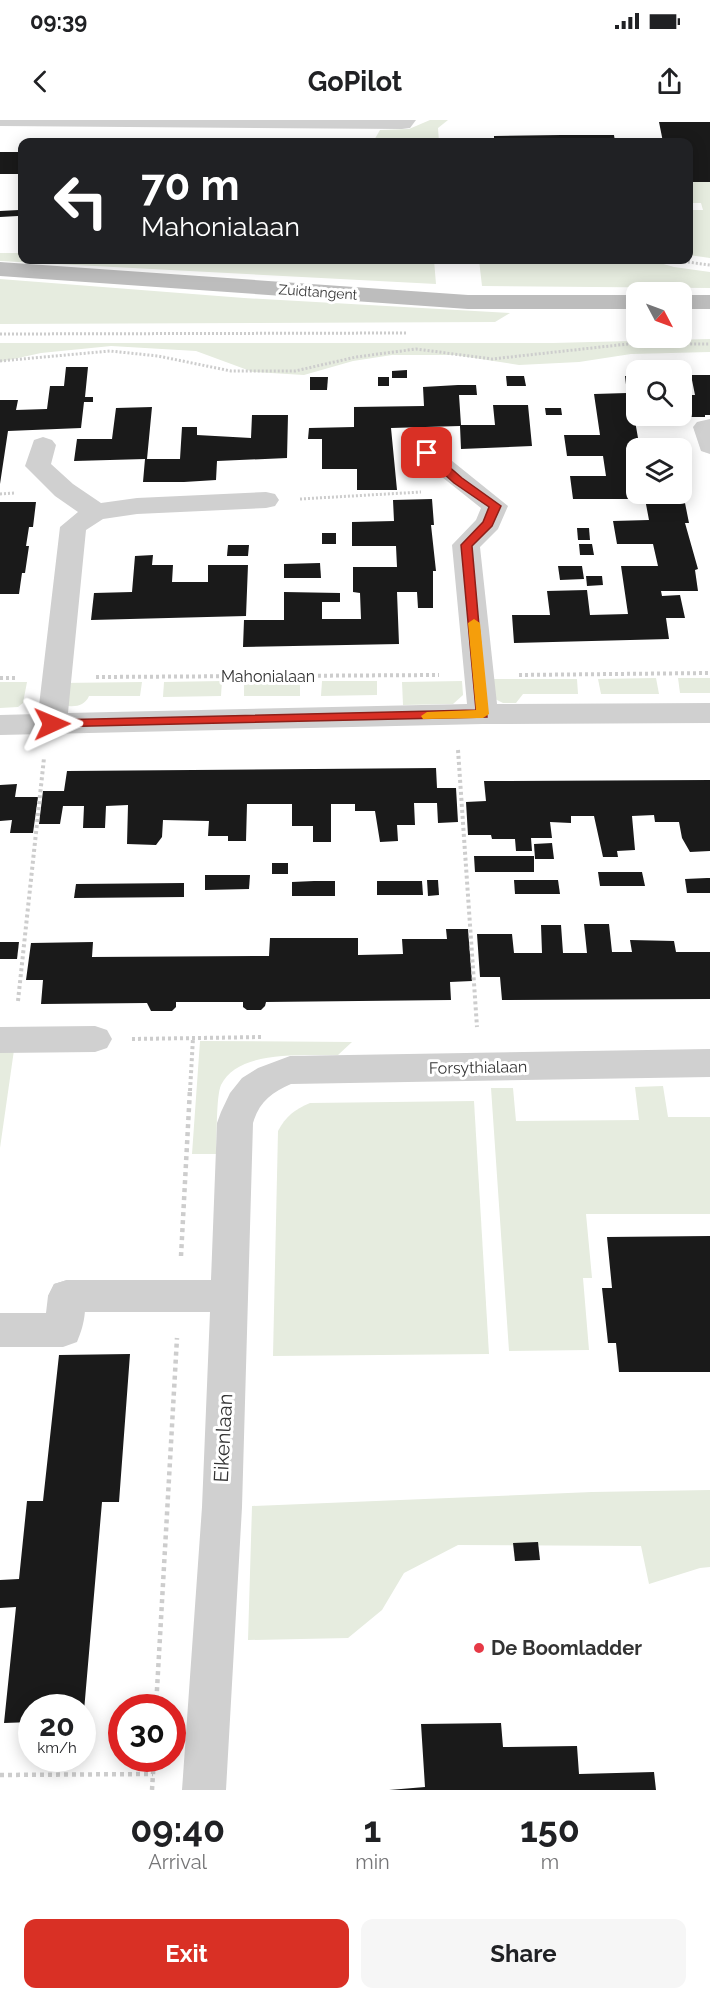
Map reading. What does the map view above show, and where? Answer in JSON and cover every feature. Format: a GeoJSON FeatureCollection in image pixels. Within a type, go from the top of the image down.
{"type":"FeatureCollection","features":[{"type":"Feature","properties":{"kind":"main road","name":"Zuidtangent"},"geometry":{"type":"LineString","coordinates":[[0,270],[468,302],[626,302]]}},
{"type":"Feature","properties":{"kind":"main road"},"geometry":{"type":"LineString","coordinates":[[692,302],[710,302]]}},
{"type":"Feature","properties":{"kind":"street"},"geometry":{"type":"LineString","coordinates":[[0,120],[402,123],[405,120]]}},
{"type":"Feature","properties":{"kind":"street"},"geometry":{"type":"LineString","coordinates":[[710,427],[706,427],[710,446]]}},
{"type":"Feature","properties":{"kind":"street"},"geometry":{"type":"LineString","coordinates":[[43,445],[38,466],[64,490],[96,512]]}},
{"type":"Feature","properties":{"kind":"street"},"geometry":{"type":"LineString","coordinates":[[427,453],[458,480],[495,506],[488,523],[466,545],[479,675],[469,715]]}},
{"type":"Feature","properties":{"kind":"street"},"geometry":{"type":"LineString","coordinates":[[50,724],[73,527],[96,512],[137,506],[266,500]]}},
{"type":"Feature","properties":{"kind":"street"},"geometry":{"type":"LineString","coordinates":[[0,725],[469,715],[710,713]]}},
{"type":"Feature","properties":{"kind":"street"},"geometry":{"type":"LineString","coordinates":[[7,1040],[95,1039]]}},
{"type":"Feature","properties":{"kind":"street","name":"Forsythialaan"},"geometry":{"type":"LineString","coordinates":[[251,1090],[269,1077],[290,1070],[710,1063]]}},
{"type":"Feature","properties":{"kind":"street","name":"Eikenlaan"},"geometry":{"type":"LineString","coordinates":[[204,1790],[222,1507],[235,1123],[240,1105],[251,1090]]}},
{"type":"Feature","properties":{"kind":"street"},"geometry":{"type":"LineString","coordinates":[[0,1330],[63,1330],[67,1296],[230,1296]]}},
{"type":"Feature","properties":{"kind":"path"},"geometry":{"type":"LineString","coordinates":[[693,263],[710,265]]}},
{"type":"Feature","properties":{"kind":"path"},"geometry":{"type":"LineString","coordinates":[[0,334],[410,333]]}},
{"type":"Feature","properties":{"kind":"path"},"geometry":{"type":"LineString","coordinates":[[0,361],[110,351],[158,356],[231,371],[295,371],[356,357],[416,349],[492,359],[628,344],[710,344]]}},
{"type":"Feature","properties":{"kind":"path"},"geometry":{"type":"LineString","coordinates":[[266,500],[412,494],[458,480]]}},
{"type":"Feature","properties":{"kind":"path","name":"Mahonialaan"},"geometry":{"type":"LineString","coordinates":[[0,678],[710,673]]}},
{"type":"Feature","properties":{"kind":"path"},"geometry":{"type":"LineString","coordinates":[[469,715],[478,1067]]}},
{"type":"Feature","properties":{"kind":"path"},"geometry":{"type":"LineString","coordinates":[[7,1040],[50,724]]}},
{"type":"Feature","properties":{"kind":"path"},"geometry":{"type":"LineString","coordinates":[[157,1694],[193,1038]]}},
{"type":"Feature","properties":{"kind":"path"},"geometry":{"type":"LineString","coordinates":[[0,1775],[153,1774],[152,1790]]}},
{"type":"Feature","properties":{"kind":"shaded area"},"geometry":{"type":"Polygon","coordinates":[[[430,120],[448,120],[438,128],[439,138],[375,138],[380,130],[409,129],[430,120]]]}},
{"type":"Feature","properties":{"kind":"shaded area"},"geometry":{"type":"Polygon","coordinates":[[[693,180],[710,180],[710,258],[693,256],[693,210],[703,210],[701,203],[693,203],[693,180]]]}},
{"type":"Feature","properties":{"kind":"shaded area"},"geometry":{"type":"Polygon","coordinates":[[[0,253],[18,253],[18,262],[0,261],[0,253]]]}},
{"type":"Feature","properties":{"kind":"shaded area"},"geometry":{"type":"Polygon","coordinates":[[[57,264],[434,264],[436,284],[57,264]]]}},
{"type":"Feature","properties":{"kind":"shaded area"},"geometry":{"type":"Polygon","coordinates":[[[479,264],[663,264],[710,272],[710,288],[692,288],[692,282],[626,282],[626,287],[482,286],[479,264]]]}},
{"type":"Feature","properties":{"kind":"shaded area"},"geometry":{"type":"Polygon","coordinates":[[[0,279],[244,298],[510,313],[495,322],[0,324],[0,279]]]}},
{"type":"Feature","properties":{"kind":"shaded area"},"geometry":{"type":"Polygon","coordinates":[[[692,339],[710,339],[710,352],[631,354],[579,362],[519,365],[454,355],[392,355],[353,361],[304,375],[253,372],[196,351],[111,346],[41,353],[0,362],[0,343],[626,341],[626,348],[692,348],[692,339]]]}},
{"type":"Feature","properties":{"kind":"shaded area"},"geometry":{"type":"Polygon","coordinates":[[[656,678],[659,694],[601,694],[598,679],[656,678]]]}},
{"type":"Feature","properties":{"kind":"shaded area"},"geometry":{"type":"Polygon","coordinates":[[[678,678],[710,678],[710,693],[680,693],[678,678]]]}},
{"type":"Feature","properties":{"kind":"shaded area"},"geometry":{"type":"Polygon","coordinates":[[[492,679],[577,679],[578,694],[523,694],[516,703],[503,703],[495,699],[492,679]]]}},
{"type":"Feature","properties":{"kind":"shaded area"},"geometry":{"type":"Polygon","coordinates":[[[222,681],[221,696],[163,697],[164,682],[222,681]]]}},
{"type":"Feature","properties":{"kind":"shaded area"},"geometry":{"type":"Polygon","coordinates":[[[300,681],[300,696],[244,696],[244,682],[300,681]]]}},
{"type":"Feature","properties":{"kind":"shaded area"},"geometry":{"type":"Polygon","coordinates":[[[322,681],[377,681],[377,695],[321,696],[322,681]]]}},
{"type":"Feature","properties":{"kind":"shaded area"},"geometry":{"type":"Polygon","coordinates":[[[462,681],[463,695],[453,704],[403,705],[402,682],[462,681]]]}},
{"type":"Feature","properties":{"kind":"shaded area"},"geometry":{"type":"Polygon","coordinates":[[[0,682],[27,682],[23,703],[18,707],[0,708],[0,682]]]}},
{"type":"Feature","properties":{"kind":"shaded area"},"geometry":{"type":"Polygon","coordinates":[[[142,682],[140,696],[89,696],[78,706],[68,706],[60,683],[142,682]]]}},
{"type":"Feature","properties":{"kind":"shaded area"},"geometry":{"type":"Polygon","coordinates":[[[200,1041],[352,1042],[338,1055],[274,1057],[242,1065],[230,1073],[219,1091],[216,1154],[192,1154],[200,1041]]]}},
{"type":"Feature","properties":{"kind":"shaded area"},"geometry":{"type":"Polygon","coordinates":[[[0,1050],[14,1050],[0,1148],[0,1050]]]}},
{"type":"Feature","properties":{"kind":"shaded area"},"geometry":{"type":"Polygon","coordinates":[[[663,1086],[668,1117],[710,1117],[710,1214],[586,1214],[592,1278],[583,1278],[589,1350],[509,1351],[491,1088],[513,1088],[516,1121],[639,1120],[635,1087],[663,1086]]]}},
{"type":"Feature","properties":{"kind":"shaded area"},"geometry":{"type":"Polygon","coordinates":[[[474,1101],[489,1354],[273,1356],[278,1131],[287,1117],[310,1103],[474,1101]]]}},
{"type":"Feature","properties":{"kind":"shaded area"},"geometry":{"type":"Polygon","coordinates":[[[710,1490],[710,1567],[649,1584],[641,1546],[458,1545],[404,1573],[382,1610],[348,1638],[248,1640],[252,1506],[592,1492],[710,1490]]]}},
{"type":"Feature","properties":{"kind":"building"},"geometry":{"type":"Polygon","coordinates":[[[659,122],[710,122],[710,182],[693,182],[693,138],[662,138],[659,122]]]}},
{"type":"Feature","properties":{"kind":"building"},"geometry":{"type":"Polygon","coordinates":[[[614,135],[614,138],[494,138],[494,136],[614,135]]]}},
{"type":"Feature","properties":{"kind":"building"},"geometry":{"type":"Polygon","coordinates":[[[0,152],[18,152],[18,174],[0,174],[0,152]]]}},
{"type":"Feature","properties":{"kind":"building"},"geometry":{"type":"Polygon","coordinates":[[[18,210],[18,216],[0,217],[0,211],[18,210]]]}},
{"type":"Feature","properties":{"kind":"building"},"geometry":{"type":"Polygon","coordinates":[[[66,367],[88,367],[85,397],[93,397],[93,402],[84,402],[81,428],[8,431],[0,484],[0,400],[18,400],[16,410],[47,409],[50,386],[64,386],[66,367]]]}},
{"type":"Feature","properties":{"kind":"building"},"geometry":{"type":"Polygon","coordinates":[[[407,370],[407,378],[392,378],[392,371],[407,370]]]}},
{"type":"Feature","properties":{"kind":"building"},"geometry":{"type":"Polygon","coordinates":[[[692,375],[710,375],[710,415],[692,417],[692,395],[695,395],[692,375]]]}},
{"type":"Feature","properties":{"kind":"building"},"geometry":{"type":"Polygon","coordinates":[[[506,376],[524,376],[526,386],[507,386],[506,376]]]}},
{"type":"Feature","properties":{"kind":"building"},"geometry":{"type":"Polygon","coordinates":[[[310,377],[328,377],[327,390],[310,390],[310,377]]]}},
{"type":"Feature","properties":{"kind":"building"},"geometry":{"type":"Polygon","coordinates":[[[378,377],[389,377],[389,386],[378,386],[378,377]]]}},
{"type":"Feature","properties":{"kind":"building"},"geometry":{"type":"Polygon","coordinates":[[[476,385],[477,395],[459,395],[461,425],[495,425],[493,405],[528,405],[532,446],[461,449],[460,426],[391,428],[397,490],[357,490],[357,469],[322,469],[322,439],[308,439],[309,428],[354,427],[354,407],[424,406],[423,387],[476,385]]]}},
{"type":"Feature","properties":{"kind":"building"},"geometry":{"type":"Polygon","coordinates":[[[626,393],[626,426],[636,426],[638,438],[626,438],[626,499],[573,499],[570,476],[606,476],[603,456],[567,456],[564,435],[600,435],[594,394],[626,393]]]}},
{"type":"Feature","properties":{"kind":"building"},"geometry":{"type":"Polygon","coordinates":[[[152,407],[147,459],[180,459],[182,427],[197,427],[197,435],[251,438],[252,415],[288,415],[287,458],[217,461],[216,480],[184,482],[143,482],[145,459],[74,461],[77,439],[112,439],[116,408],[152,407]]]}},
{"type":"Feature","properties":{"kind":"building"},"geometry":{"type":"Polygon","coordinates":[[[545,408],[561,408],[562,415],[546,415],[545,408]]]}},
{"type":"Feature","properties":{"kind":"building"},"geometry":{"type":"Polygon","coordinates":[[[432,499],[434,525],[431,525],[436,571],[433,571],[433,608],[418,608],[417,592],[397,592],[399,644],[243,647],[244,620],[284,620],[284,592],[340,593],[340,602],[322,602],[322,619],[361,619],[360,593],[353,592],[353,567],[397,567],[396,546],[352,546],[352,522],[394,521],[393,500],[432,499]]]}},
{"type":"Feature","properties":{"kind":"building"},"geometry":{"type":"Polygon","coordinates":[[[0,502],[36,502],[33,527],[29,527],[25,573],[22,573],[19,594],[0,594],[0,502]]]}},
{"type":"Feature","properties":{"kind":"building"},"geometry":{"type":"Polygon","coordinates":[[[646,504],[685,504],[689,523],[685,523],[698,569],[695,570],[698,591],[661,591],[662,596],[680,595],[685,618],[666,618],[669,639],[514,643],[512,615],[550,615],[547,591],[587,590],[590,615],[628,614],[621,566],[658,566],[653,544],[617,544],[613,521],[649,520],[646,504]]]}},
{"type":"Feature","properties":{"kind":"building"},"geometry":{"type":"Polygon","coordinates":[[[577,528],[589,528],[590,540],[578,540],[577,528]]]}},
{"type":"Feature","properties":{"kind":"building"},"geometry":{"type":"Polygon","coordinates":[[[322,533],[336,533],[336,544],[322,544],[322,533]]]}},
{"type":"Feature","properties":{"kind":"building"},"geometry":{"type":"Polygon","coordinates":[[[579,544],[592,544],[594,555],[580,555],[579,544]]]}},
{"type":"Feature","properties":{"kind":"building"},"geometry":{"type":"Polygon","coordinates":[[[228,545],[249,545],[248,556],[227,556],[228,545]]]}},
{"type":"Feature","properties":{"kind":"building"},"geometry":{"type":"Polygon","coordinates":[[[153,555],[152,565],[173,565],[172,582],[208,582],[208,565],[248,565],[246,616],[91,620],[94,593],[132,592],[135,556],[153,555]]]}},
{"type":"Feature","properties":{"kind":"building"},"geometry":{"type":"Polygon","coordinates":[[[320,563],[321,578],[284,578],[284,564],[320,563]]]}},
{"type":"Feature","properties":{"kind":"building"},"geometry":{"type":"Polygon","coordinates":[[[558,566],[582,566],[584,579],[560,580],[558,566]]]}},
{"type":"Feature","properties":{"kind":"building"},"geometry":{"type":"Polygon","coordinates":[[[586,576],[602,576],[603,585],[587,586],[586,576]]]}},
{"type":"Feature","properties":{"kind":"building"},"geometry":{"type":"Polygon","coordinates":[[[436,768],[437,788],[456,788],[458,822],[438,823],[437,803],[414,803],[415,825],[397,825],[398,841],[380,842],[375,811],[355,811],[355,804],[331,804],[331,842],[313,842],[313,826],[292,826],[292,804],[247,804],[246,841],[228,841],[228,836],[208,836],[209,821],[163,820],[162,837],[156,845],[127,844],[128,805],[106,806],[105,828],[83,828],[84,806],[63,806],[60,824],[39,824],[43,791],[64,791],[67,771],[436,768]]]}},
{"type":"Feature","properties":{"kind":"building"},"geometry":{"type":"Polygon","coordinates":[[[710,780],[710,851],[690,852],[682,838],[679,822],[655,822],[654,815],[632,816],[635,850],[617,851],[618,857],[603,857],[594,816],[571,816],[571,823],[550,822],[552,838],[531,838],[532,851],[516,851],[515,839],[492,839],[491,835],[468,835],[466,802],[486,801],[484,781],[710,780]]]}},
{"type":"Feature","properties":{"kind":"building"},"geometry":{"type":"Polygon","coordinates":[[[17,784],[15,797],[38,797],[33,833],[10,833],[12,820],[0,821],[0,785],[17,784]]]}},
{"type":"Feature","properties":{"kind":"building"},"geometry":{"type":"Polygon","coordinates":[[[552,843],[554,859],[535,859],[534,844],[552,843]]]}},
{"type":"Feature","properties":{"kind":"building"},"geometry":{"type":"Polygon","coordinates":[[[474,856],[534,856],[534,872],[475,872],[474,856]]]}},
{"type":"Feature","properties":{"kind":"building"},"geometry":{"type":"Polygon","coordinates":[[[272,863],[288,863],[288,874],[272,874],[272,863]]]}},
{"type":"Feature","properties":{"kind":"building"},"geometry":{"type":"Polygon","coordinates":[[[598,872],[642,872],[645,886],[600,886],[598,872]]]}},
{"type":"Feature","properties":{"kind":"building"},"geometry":{"type":"Polygon","coordinates":[[[205,875],[250,875],[249,889],[205,890],[205,875]]]}},
{"type":"Feature","properties":{"kind":"building"},"geometry":{"type":"Polygon","coordinates":[[[710,878],[710,893],[687,893],[685,879],[710,878]]]}},
{"type":"Feature","properties":{"kind":"building"},"geometry":{"type":"Polygon","coordinates":[[[427,880],[438,880],[439,895],[428,896],[427,880]]]}},
{"type":"Feature","properties":{"kind":"building"},"geometry":{"type":"Polygon","coordinates":[[[514,880],[558,880],[560,894],[515,894],[514,880]]]}},
{"type":"Feature","properties":{"kind":"building"},"geometry":{"type":"Polygon","coordinates":[[[335,881],[335,896],[292,896],[292,882],[335,881]]]}},
{"type":"Feature","properties":{"kind":"building"},"geometry":{"type":"Polygon","coordinates":[[[377,881],[422,881],[423,895],[377,895],[377,881]]]}},
{"type":"Feature","properties":{"kind":"building"},"geometry":{"type":"Polygon","coordinates":[[[184,883],[184,897],[74,898],[76,884],[184,883]]]}},
{"type":"Feature","properties":{"kind":"building"},"geometry":{"type":"Polygon","coordinates":[[[584,924],[609,924],[612,952],[632,952],[630,940],[674,941],[676,952],[710,952],[710,999],[502,1000],[500,977],[480,977],[477,934],[512,934],[514,953],[542,953],[541,925],[561,925],[563,953],[587,953],[584,924]]]}},
{"type":"Feature","properties":{"kind":"building"},"geometry":{"type":"Polygon","coordinates":[[[446,929],[468,929],[472,981],[450,982],[451,1000],[266,1002],[261,1010],[247,1010],[243,1007],[243,1002],[176,1002],[176,1007],[172,1011],[151,1011],[147,1003],[41,1004],[43,980],[26,980],[31,943],[93,942],[92,957],[269,956],[270,938],[358,938],[358,955],[403,954],[402,939],[447,939],[446,929]]]}},
{"type":"Feature","properties":{"kind":"building"},"geometry":{"type":"Polygon","coordinates":[[[0,942],[19,942],[17,959],[0,959],[0,942]]]}},
{"type":"Feature","properties":{"kind":"building"},"geometry":{"type":"Polygon","coordinates":[[[710,1236],[710,1372],[619,1372],[616,1343],[608,1343],[602,1288],[612,1288],[607,1237],[710,1236]]]}},
{"type":"Feature","properties":{"kind":"building"},"geometry":{"type":"Polygon","coordinates":[[[130,1354],[119,1502],[102,1502],[85,1694],[18,1694],[18,1722],[4,1723],[16,1607],[0,1608],[0,1580],[19,1579],[27,1501],[43,1501],[59,1355],[130,1354]]]}},
{"type":"Feature","properties":{"kind":"building"},"geometry":{"type":"Polygon","coordinates":[[[538,1542],[540,1560],[515,1561],[513,1543],[538,1542]]]}},
{"type":"Feature","properties":{"kind":"building"},"geometry":{"type":"Polygon","coordinates":[[[501,1723],[503,1747],[577,1746],[579,1774],[654,1772],[656,1790],[389,1790],[425,1787],[421,1724],[501,1723]]]}},
{"type":"Feature","properties":{"kind":"slow traffic"},"geometry":{"type":"LineString","coordinates":[[427,716],[483,714],[474,623]]}},
{"type":"Feature","properties":{"kind":"place","name":"De Boomladder"},"geometry":{"type":"Point","coordinates":[479,1648]}},
{"type":"Feature","properties":{"kind":"route"},"geometry":{"type":"LineString","coordinates":[[52,724],[483,714],[466,545],[488,523],[495,506],[458,480],[427,453]]}}]}
